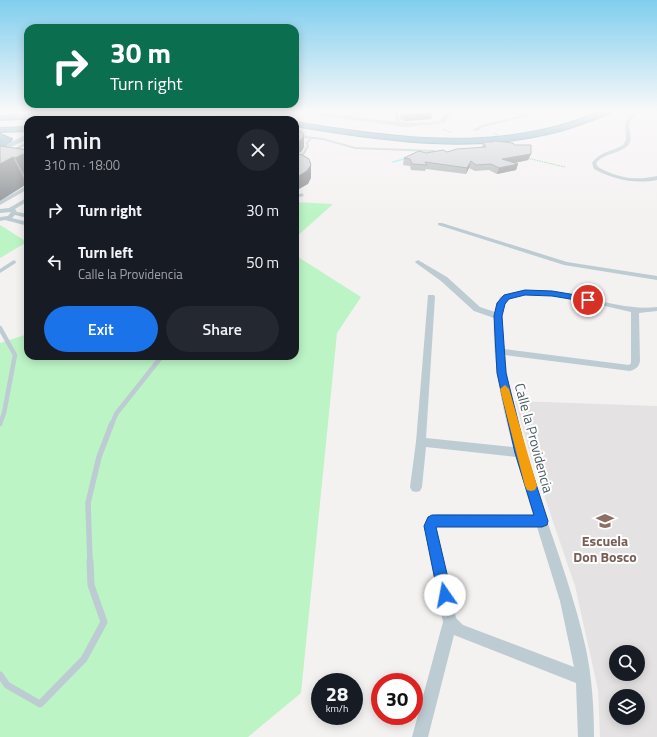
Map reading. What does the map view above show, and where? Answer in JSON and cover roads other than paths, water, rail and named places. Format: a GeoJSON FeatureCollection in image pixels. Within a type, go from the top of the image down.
{"type":"FeatureCollection","features":[{"type":"Feature","properties":{"kind":"main road"},"geometry":{"type":"LineString","coordinates":[[0,150],[9,145]]}},
{"type":"Feature","properties":{"kind":"street"},"geometry":{"type":"LineString","coordinates":[[346,145],[355,148],[434,150]]}},
{"type":"Feature","properties":{"kind":"street"},"geometry":{"type":"LineString","coordinates":[[625,145],[597,157],[594,163],[596,168],[617,178],[642,182],[657,178]]}},
{"type":"Feature","properties":{"kind":"street"},"geometry":{"type":"LineString","coordinates":[[16,188],[24,189]]}},
{"type":"Feature","properties":{"kind":"street"},"geometry":{"type":"LineString","coordinates":[[0,203],[24,190]]}},
{"type":"Feature","properties":{"kind":"street"},"geometry":{"type":"LineString","coordinates":[[3,219],[24,202]]}},
{"type":"Feature","properties":{"kind":"street"},"geometry":{"type":"LineString","coordinates":[[0,211],[13,211],[24,215]]}},
{"type":"Feature","properties":{"kind":"street"},"geometry":{"type":"LineString","coordinates":[[3,219],[24,223]]}},
{"type":"Feature","properties":{"kind":"street"},"geometry":{"type":"LineString","coordinates":[[440,224],[566,264],[657,278]]}},
{"type":"Feature","properties":{"kind":"street"},"geometry":{"type":"LineString","coordinates":[[418,262],[444,279],[477,309],[498,316]]}},
{"type":"Feature","properties":{"kind":"street","name":"Calle la Providencia"},"geometry":{"type":"LineString","coordinates":[[586,737],[586,708],[583,678],[576,638],[521,453],[504,388],[499,351],[498,316],[503,299],[511,295],[525,293],[575,296],[634,310],[657,309]]}},
{"type":"Feature","properties":{"kind":"street"},"geometry":{"type":"LineString","coordinates":[[416,487],[421,442],[431,297]]}},
{"type":"Feature","properties":{"kind":"street"},"geometry":{"type":"LineString","coordinates":[[499,351],[630,368],[635,366],[636,361],[634,310]]}},
{"type":"Feature","properties":{"kind":"street"},"geometry":{"type":"LineString","coordinates":[[421,442],[521,453]]}},
{"type":"Feature","properties":{"kind":"street"},"geometry":{"type":"LineString","coordinates":[[420,737],[450,622],[430,526],[432,521],[542,521]]}},
{"type":"Feature","properties":{"kind":"street"},"geometry":{"type":"LineString","coordinates":[[450,622],[458,630],[583,678]]}},
{"type":"Feature","properties":{"kind":"lane"},"geometry":{"type":"LineString","coordinates":[[299,157],[304,154],[308,145]]}},
{"type":"Feature","properties":{"kind":"lane"},"geometry":{"type":"LineString","coordinates":[[0,271],[14,262]]}},
{"type":"Feature","properties":{"kind":"lane"},"geometry":{"type":"LineString","coordinates":[[0,328],[15,355],[4,413],[0,424]]}},
{"type":"Feature","properties":{"kind":"lane"},"geometry":{"type":"LineString","coordinates":[[0,675],[7,685],[40,704],[84,660],[104,622],[91,585],[88,503],[99,457],[116,414],[159,360]]}},
{"type":"Feature","properties":{"kind":"waterway"},"geometry":{"type":"LineString","coordinates":[[471,149],[485,147]]}},
{"type":"Feature","properties":{"kind":"waterway"},"geometry":{"type":"LineString","coordinates":[[393,162],[407,158]]}},
{"type":"Feature","properties":{"kind":"railway"},"geometry":{"type":"LineString","coordinates":[[0,156],[23,145]]}},
{"type":"Feature","properties":{"kind":"place","name":"Escuela Don Bosco"},"geometry":{"type":"Point","coordinates":[605,521]}}]}
